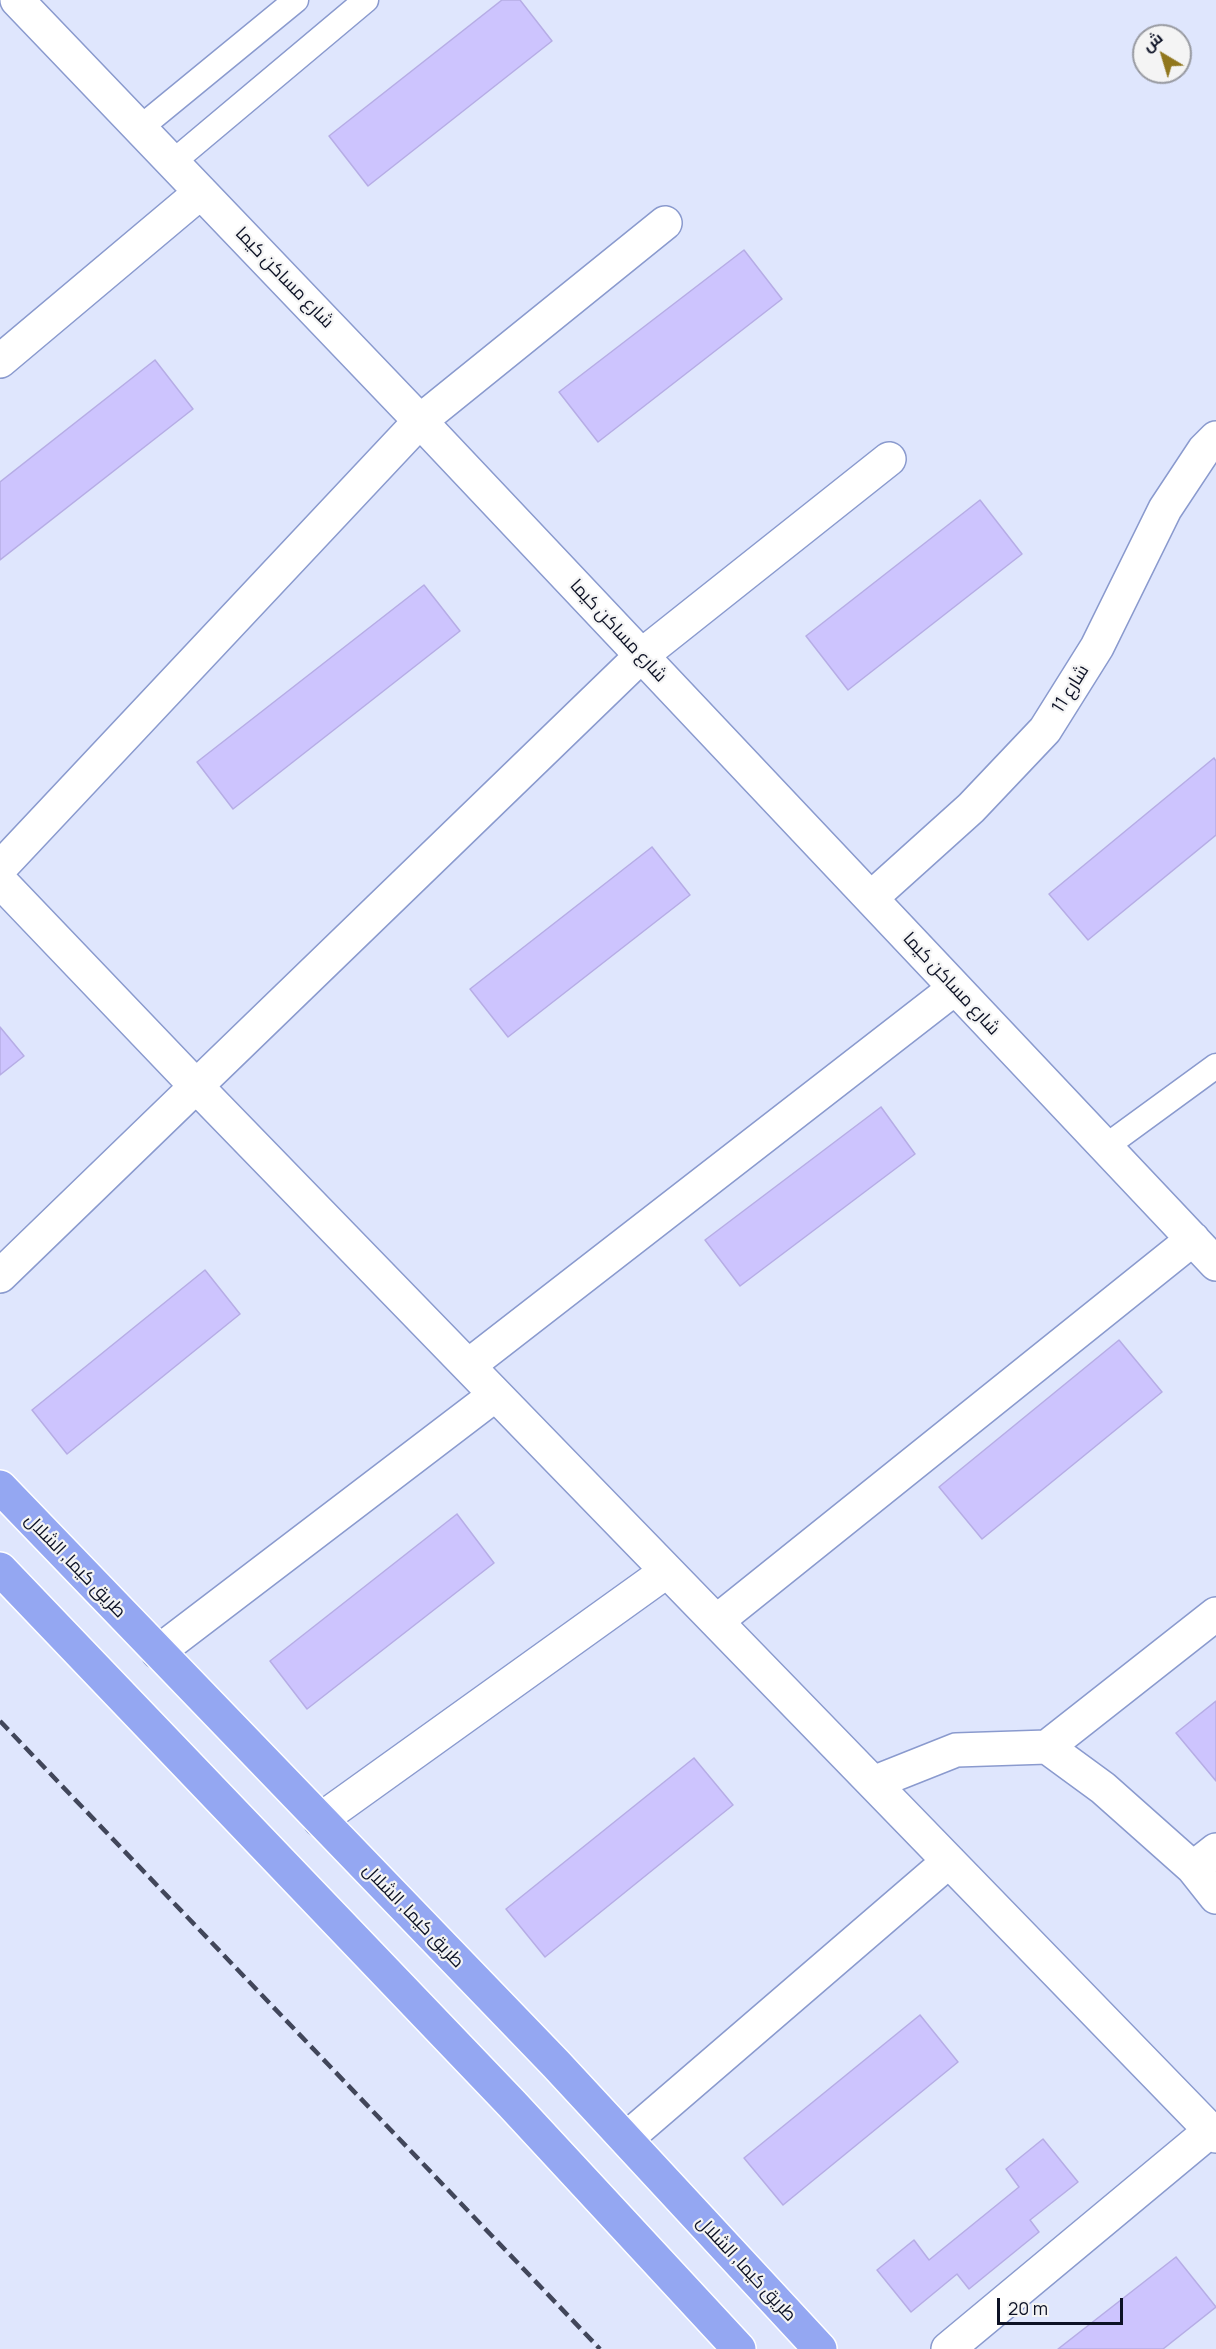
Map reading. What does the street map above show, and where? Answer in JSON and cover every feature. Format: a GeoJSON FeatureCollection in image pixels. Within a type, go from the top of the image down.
{"type":"FeatureCollection","features":[{"type":"Feature","properties":{"kind":"highway","name":"طريق كيما, الشلال"},"geometry":{"type":"LineString","coordinates":[[0,1487],[626,2139],[820,2349]]}},
{"type":"Feature","properties":{"kind":"highway"},"geometry":{"type":"LineString","coordinates":[[0,1569],[512,2104],[740,2349]]}},
{"type":"Feature","properties":{"kind":"street","name":"شارع مساكن كيما"},"geometry":{"type":"LineString","coordinates":[[17,0],[420,421],[1216,1264]]}},
{"type":"Feature","properties":{"kind":"street"},"geometry":{"type":"LineString","coordinates":[[0,361],[201,192]]}},
{"type":"Feature","properties":{"kind":"street"},"geometry":{"type":"LineString","coordinates":[[0,868],[420,421],[665,223]]}},
{"type":"Feature","properties":{"kind":"street","name":"شارع 11"},"geometry":{"type":"LineString","coordinates":[[870,898],[971,808],[1045,730],[1097,647],[1165,509],[1204,450],[1216,438]]}},
{"type":"Feature","properties":{"kind":"street"},"geometry":{"type":"LineString","coordinates":[[0,1276],[641,656],[890,459]]}},
{"type":"Feature","properties":{"kind":"street"},"geometry":{"type":"LineString","coordinates":[[0,881],[495,1395],[1213,2134],[948,2349]]}},
{"type":"Feature","properties":{"kind":"street"},"geometry":{"type":"LineString","coordinates":[[468,1366],[955,988]]}},
{"type":"Feature","properties":{"kind":"street"},"geometry":{"type":"LineString","coordinates":[[717,1621],[1193,1239]]}},
{"type":"Feature","properties":{"kind":"street"},"geometry":{"type":"LineString","coordinates":[[158,1652],[495,1395]]}},
{"type":"Feature","properties":{"kind":"street"},"geometry":{"type":"LineString","coordinates":[[320,1820],[667,1571]]}},
{"type":"Feature","properties":{"kind":"street"},"geometry":{"type":"LineString","coordinates":[[873,1783],[956,1750],[1047,1747],[1216,1614]]}},
{"type":"Feature","properties":{"kind":"street"},"geometry":{"type":"LineString","coordinates":[[1047,1747],[1204,1859],[1216,1897]]}},
{"type":"Feature","properties":{"kind":"street"},"geometry":{"type":"LineString","coordinates":[[626,2139],[949,1861]]}},
{"type":"Feature","properties":{"kind":"lane"},"geometry":{"type":"LineString","coordinates":[[140,128],[296,0]]}},
{"type":"Feature","properties":{"kind":"lane"},"geometry":{"type":"LineString","coordinates":[[173,162],[366,0]]}},
{"type":"Feature","properties":{"kind":"lane"},"geometry":{"type":"LineString","coordinates":[[1105,1147],[1216,1066]]}},
{"type":"Feature","properties":{"kind":"building"},"geometry":{"type":"Polygon","coordinates":[[[502,0],[520,0],[552,41],[368,186],[329,136],[502,0]]]}},
{"type":"Feature","properties":{"kind":"building"},"geometry":{"type":"Polygon","coordinates":[[[744,250],[782,299],[598,442],[559,392],[744,250]]]}},
{"type":"Feature","properties":{"kind":"building"},"geometry":{"type":"Polygon","coordinates":[[[155,360],[193,409],[0,560],[0,482],[155,360]]]}},
{"type":"Feature","properties":{"kind":"building"},"geometry":{"type":"Polygon","coordinates":[[[980,500],[1022,554],[848,690],[806,636],[980,500]]]}},
{"type":"Feature","properties":{"kind":"building"},"geometry":{"type":"Polygon","coordinates":[[[424,585],[460,631],[233,809],[197,762],[424,585]]]}},
{"type":"Feature","properties":{"kind":"building"},"geometry":{"type":"Polygon","coordinates":[[[1214,758],[1216,761],[1216,835],[1088,940],[1049,894],[1214,758]]]}},
{"type":"Feature","properties":{"kind":"building"},"geometry":{"type":"Polygon","coordinates":[[[652,847],[690,895],[508,1037],[470,989],[652,847]]]}},
{"type":"Feature","properties":{"kind":"building"},"geometry":{"type":"Polygon","coordinates":[[[0,1027],[24,1056],[0,1075],[0,1027]]]}},
{"type":"Feature","properties":{"kind":"building"},"geometry":{"type":"Polygon","coordinates":[[[881,1107],[915,1154],[740,1286],[705,1240],[881,1107]]]}},
{"type":"Feature","properties":{"kind":"building"},"geometry":{"type":"Polygon","coordinates":[[[205,1270],[240,1314],[67,1454],[32,1410],[205,1270]]]}},
{"type":"Feature","properties":{"kind":"building"},"geometry":{"type":"Polygon","coordinates":[[[1119,1340],[1162,1392],[982,1539],[939,1487],[1119,1340]]]}},
{"type":"Feature","properties":{"kind":"building"},"geometry":{"type":"Polygon","coordinates":[[[457,1514],[494,1563],[307,1709],[270,1661],[457,1514]]]}},
{"type":"Feature","properties":{"kind":"building"},"geometry":{"type":"Polygon","coordinates":[[[1216,1701],[1216,1781],[1176,1733],[1216,1701]]]}},
{"type":"Feature","properties":{"kind":"building"},"geometry":{"type":"Polygon","coordinates":[[[694,1758],[733,1805],[545,1957],[506,1909],[694,1758]]]}},
{"type":"Feature","properties":{"kind":"building"},"geometry":{"type":"Polygon","coordinates":[[[920,2015],[958,2062],[783,2205],[744,2158],[920,2015]]]}},
{"type":"Feature","properties":{"kind":"building"},"geometry":{"type":"Polygon","coordinates":[[[1043,2139],[1078,2182],[1030,2220],[1039,2232],[969,2289],[957,2274],[911,2312],[877,2270],[914,2240],[929,2260],[1019,2187],[1006,2169],[1043,2139]]]}},
{"type":"Feature","properties":{"kind":"building"},"geometry":{"type":"Polygon","coordinates":[[[1176,2257],[1216,2307],[1163,2349],[1058,2349],[1176,2257]]]}},
{"type":"Feature","properties":{"kind":"railway"},"geometry":{"type":"LineString","coordinates":[[0,1721],[600,2349]]}}]}
